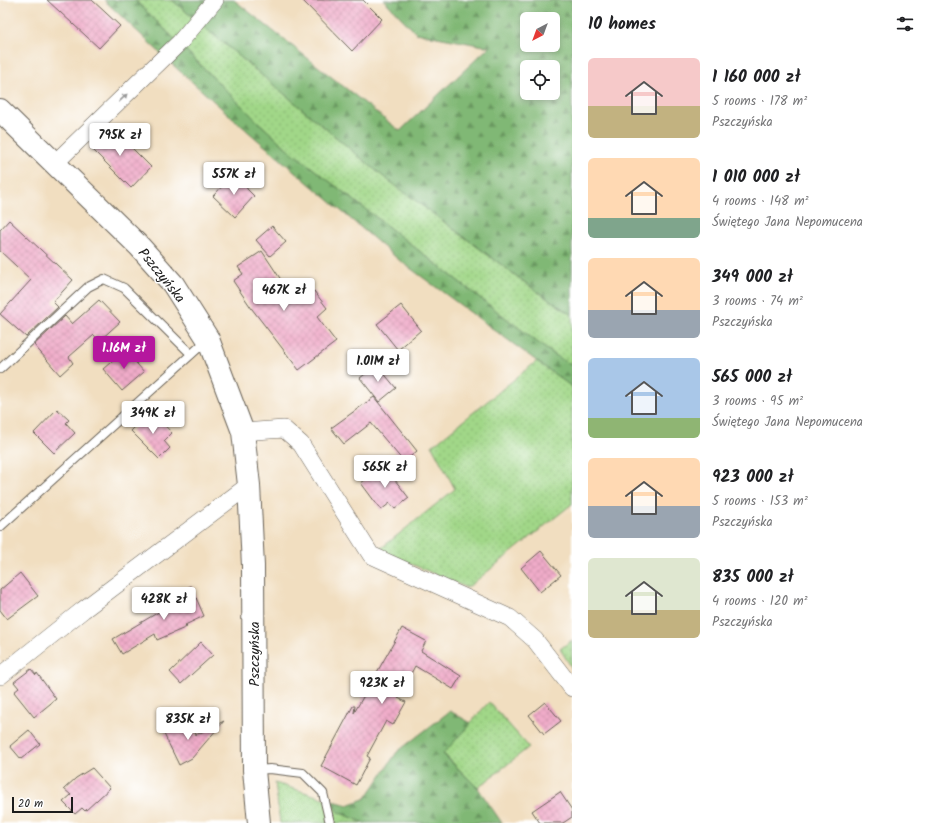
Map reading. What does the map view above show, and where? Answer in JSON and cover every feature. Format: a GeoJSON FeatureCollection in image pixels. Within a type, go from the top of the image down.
{"type":"FeatureCollection","features":[{"type":"Feature","properties":{"kind":"street"},"geometry":{"type":"LineString","coordinates":[[54,164],[180,42],[214,0]]}},
{"type":"Feature","properties":{"kind":"street","name":"Pszczyńska"},"geometry":{"type":"LineString","coordinates":[[0,110],[149,258],[173,284],[208,339],[244,432],[249,485],[253,566],[254,770],[259,823]]}},
{"type":"Feature","properties":{"kind":"street"},"geometry":{"type":"LineString","coordinates":[[244,432],[284,429],[301,444],[371,555],[510,618],[535,640],[572,688]]}},
{"type":"Feature","properties":{"kind":"street"},"geometry":{"type":"LineString","coordinates":[[0,676],[83,610],[249,485]]}},
{"type":"Feature","properties":{"kind":"lane"},"geometry":{"type":"LineString","coordinates":[[0,369],[88,287],[104,279],[124,288],[191,354]]}},
{"type":"Feature","properties":{"kind":"lane"},"geometry":{"type":"LineString","coordinates":[[0,527],[208,339]]}},
{"type":"Feature","properties":{"kind":"lane"},"geometry":{"type":"LineString","coordinates":[[254,770],[270,769],[303,773],[323,792],[330,823]]}},
{"type":"Feature","properties":{"kind":"green space"},"geometry":{"type":"Polygon","coordinates":[[[104,0],[135,0],[258,122],[289,150],[546,349],[572,366],[572,387],[399,260],[253,136],[174,66],[104,0]]]}},
{"type":"Feature","properties":{"kind":"green space"},"geometry":{"type":"Polygon","coordinates":[[[135,0],[172,0],[380,174],[535,290],[572,315],[572,366],[546,349],[289,150],[258,122],[135,0]]]}},
{"type":"Feature","properties":{"kind":"green space"},"geometry":{"type":"Polygon","coordinates":[[[172,0],[234,0],[400,131],[489,47],[416,33],[384,0],[572,0],[572,315],[535,290],[380,174],[172,0]]]}},
{"type":"Feature","properties":{"kind":"green space"},"geometry":{"type":"Polygon","coordinates":[[[537,361],[572,387],[572,504],[467,588],[379,550],[455,489],[432,446],[537,361]]]}},
{"type":"Feature","properties":{"kind":"green space"},"geometry":{"type":"Polygon","coordinates":[[[572,640],[572,668],[560,649],[572,640]]]}},
{"type":"Feature","properties":{"kind":"green space"},"geometry":{"type":"Polygon","coordinates":[[[489,702],[529,747],[478,788],[443,753],[489,702]]]}},
{"type":"Feature","properties":{"kind":"green space"},"geometry":{"type":"Polygon","coordinates":[[[450,711],[471,723],[443,754],[478,788],[502,823],[365,823],[338,812],[330,800],[348,805],[366,798],[397,752],[450,711]]]}},
{"type":"Feature","properties":{"kind":"green space"},"geometry":{"type":"Polygon","coordinates":[[[275,783],[330,800],[338,812],[365,823],[280,823],[275,783]]]}},
{"type":"Feature","properties":{"kind":"building"},"geometry":{"type":"Polygon","coordinates":[[[47,0],[92,0],[120,26],[99,48],[47,0]]]}},
{"type":"Feature","properties":{"kind":"building"},"geometry":{"type":"Polygon","coordinates":[[[302,0],[363,0],[382,19],[352,51],[302,0]]]}},
{"type":"Feature","properties":{"kind":"building"},"geometry":{"type":"Polygon","coordinates":[[[110,126],[151,167],[131,188],[90,147],[110,126]]]}},
{"type":"Feature","properties":{"kind":"building"},"geometry":{"type":"Polygon","coordinates":[[[232,176],[240,183],[246,182],[247,189],[254,196],[235,217],[213,196],[232,176]]]}},
{"type":"Feature","properties":{"kind":"building"},"geometry":{"type":"Polygon","coordinates":[[[9,220],[73,280],[53,302],[58,307],[26,337],[0,314],[31,280],[0,251],[0,230],[9,220]]]}},
{"type":"Feature","properties":{"kind":"building"},"geometry":{"type":"Polygon","coordinates":[[[272,226],[286,242],[270,256],[256,240],[272,226]]]}},
{"type":"Feature","properties":{"kind":"building"},"geometry":{"type":"Polygon","coordinates":[[[262,251],[297,304],[314,291],[327,308],[317,317],[336,342],[299,370],[252,309],[233,281],[243,274],[238,267],[262,251]]]}},
{"type":"Feature","properties":{"kind":"building"},"geometry":{"type":"Polygon","coordinates":[[[99,300],[120,322],[99,341],[94,335],[69,357],[73,363],[60,375],[34,345],[65,316],[72,324],[99,300]]]}},
{"type":"Feature","properties":{"kind":"building"},"geometry":{"type":"Polygon","coordinates":[[[401,305],[421,330],[398,350],[377,324],[401,305]]]}},
{"type":"Feature","properties":{"kind":"building"},"geometry":{"type":"Polygon","coordinates":[[[125,350],[144,372],[122,391],[103,369],[125,350]]]}},
{"type":"Feature","properties":{"kind":"building"},"geometry":{"type":"Polygon","coordinates":[[[377,365],[396,388],[379,402],[360,378],[377,365]]]}},
{"type":"Feature","properties":{"kind":"building"},"geometry":{"type":"Polygon","coordinates":[[[374,397],[417,451],[404,462],[371,423],[344,444],[331,428],[374,397]]]}},
{"type":"Feature","properties":{"kind":"building"},"geometry":{"type":"Polygon","coordinates":[[[57,409],[69,420],[66,423],[75,433],[54,453],[34,433],[57,409]]]}},
{"type":"Feature","properties":{"kind":"building"},"geometry":{"type":"Polygon","coordinates":[[[151,411],[172,433],[164,441],[170,448],[159,459],[131,431],[151,411]]]}},
{"type":"Feature","properties":{"kind":"building"},"geometry":{"type":"Polygon","coordinates":[[[384,466],[409,498],[395,509],[390,503],[381,510],[361,483],[384,466]]]}},
{"type":"Feature","properties":{"kind":"building"},"geometry":{"type":"Polygon","coordinates":[[[541,551],[561,575],[540,592],[521,568],[541,551]]]}},
{"type":"Feature","properties":{"kind":"building"},"geometry":{"type":"Polygon","coordinates":[[[20,573],[38,596],[7,619],[0,610],[0,590],[20,573]]]}},
{"type":"Feature","properties":{"kind":"building"},"geometry":{"type":"Polygon","coordinates":[[[191,586],[204,616],[185,625],[187,627],[157,640],[155,634],[122,654],[113,639],[169,606],[165,598],[191,586]]]}},
{"type":"Feature","properties":{"kind":"building"},"geometry":{"type":"Polygon","coordinates":[[[402,628],[426,641],[421,651],[461,676],[453,689],[415,666],[398,698],[406,702],[393,725],[386,721],[367,756],[370,758],[356,785],[321,766],[353,706],[355,706],[354,713],[402,628]]]}},
{"type":"Feature","properties":{"kind":"building"},"geometry":{"type":"Polygon","coordinates":[[[201,642],[213,655],[181,684],[170,672],[201,642]]]}},
{"type":"Feature","properties":{"kind":"building"},"geometry":{"type":"Polygon","coordinates":[[[31,669],[36,675],[37,673],[56,699],[34,717],[14,692],[19,688],[14,682],[31,669]]]}},
{"type":"Feature","properties":{"kind":"building"},"geometry":{"type":"Polygon","coordinates":[[[545,702],[561,721],[544,734],[529,715],[545,702]]]}},
{"type":"Feature","properties":{"kind":"building"},"geometry":{"type":"Polygon","coordinates":[[[190,721],[196,735],[224,721],[192,758],[179,765],[164,734],[190,721]]]}},
{"type":"Feature","properties":{"kind":"building"},"geometry":{"type":"Polygon","coordinates":[[[29,730],[40,744],[21,759],[10,746],[29,730]]]}},
{"type":"Feature","properties":{"kind":"building"},"geometry":{"type":"Polygon","coordinates":[[[92,768],[110,788],[85,811],[82,808],[75,814],[63,802],[71,795],[64,789],[76,778],[92,768]]]}},
{"type":"Feature","properties":{"kind":"building"},"geometry":{"type":"Polygon","coordinates":[[[560,792],[572,810],[572,817],[563,823],[540,823],[532,811],[560,792]]]}}]}
